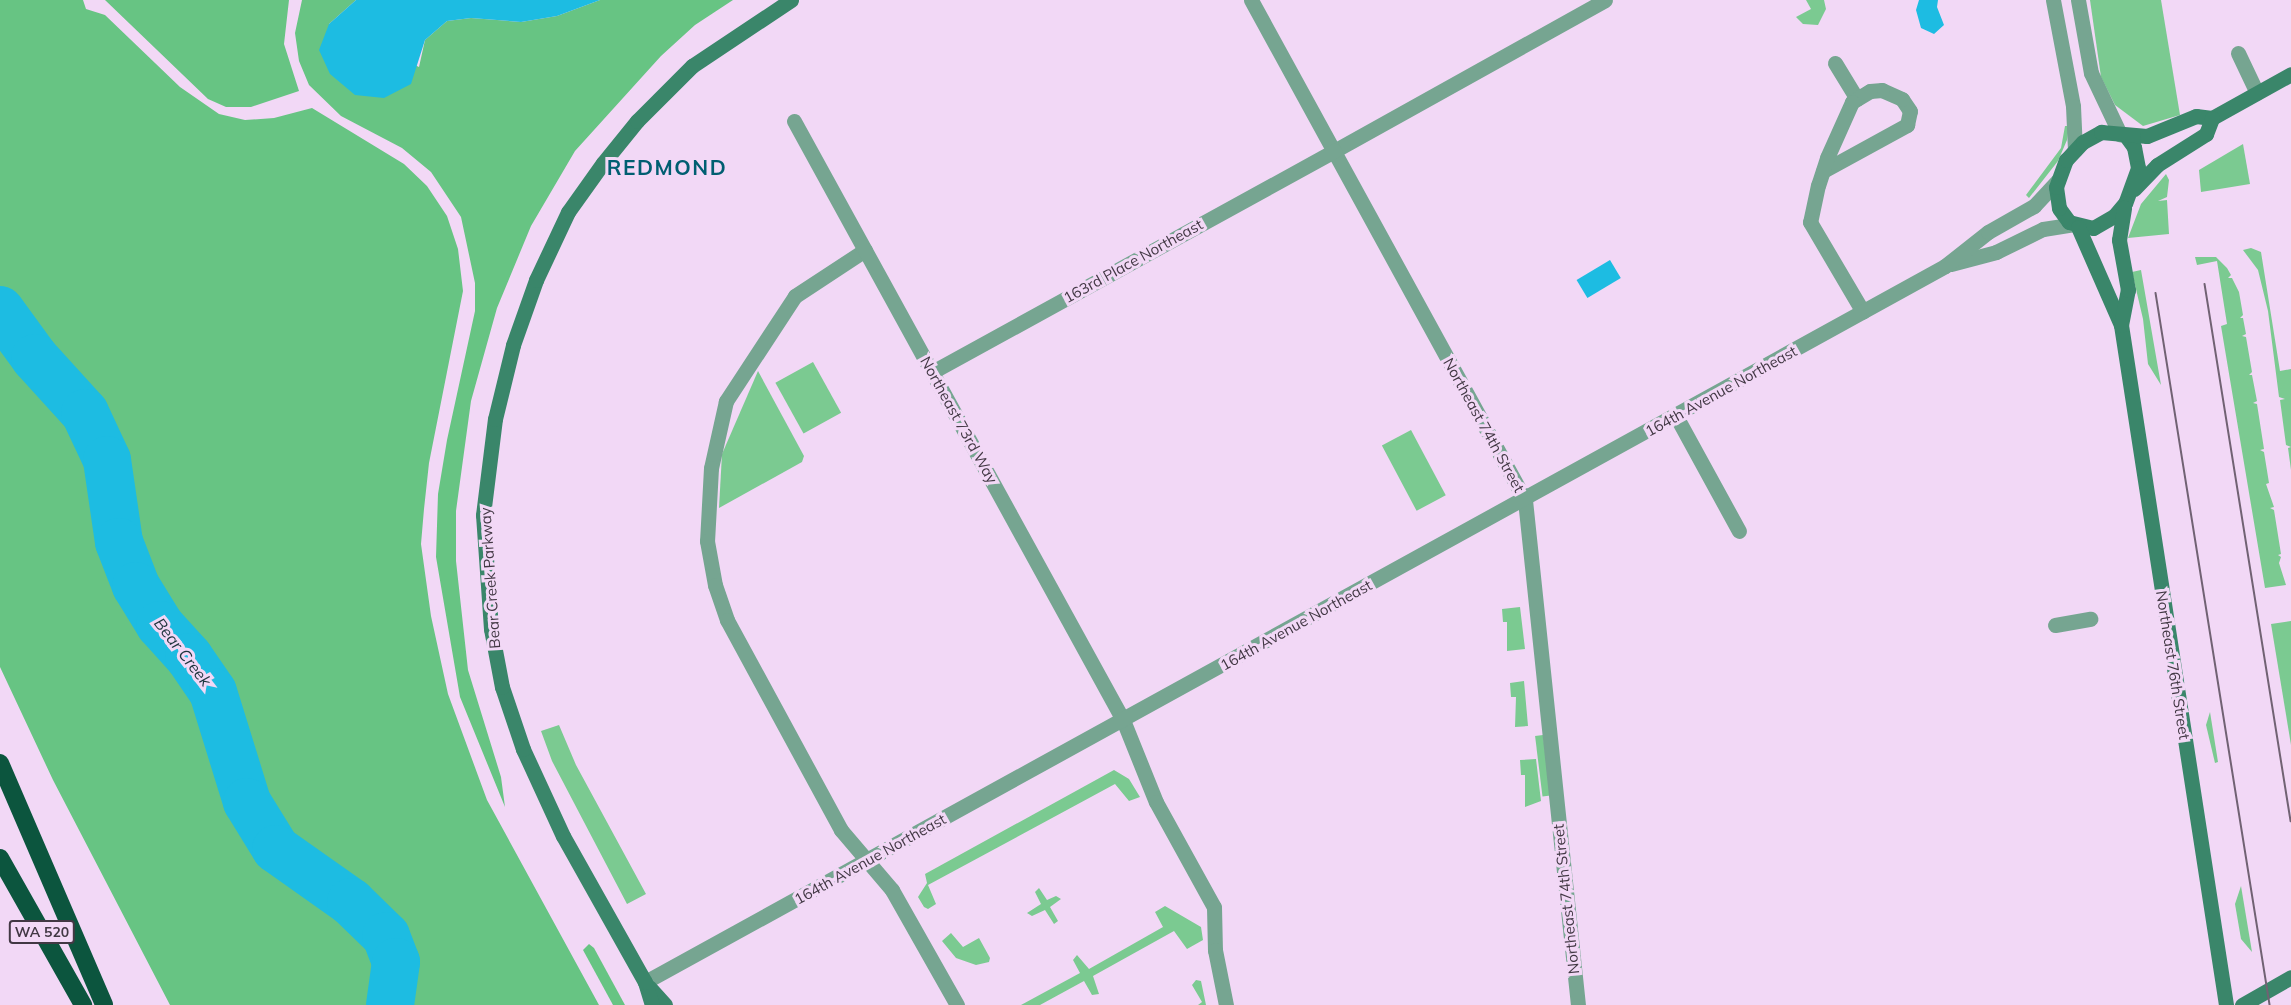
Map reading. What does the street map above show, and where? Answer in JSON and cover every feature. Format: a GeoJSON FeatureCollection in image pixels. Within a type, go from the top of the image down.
{"type":"FeatureCollection","features":[{"type":"Feature","properties":{"kind":"highway"},"geometry":{"type":"LineString","coordinates":[[0,763],[104,1005]]}},
{"type":"Feature","properties":{"kind":"highway","name":"WA 520"},"geometry":{"type":"LineString","coordinates":[[0,858],[83,1005]]}},
{"type":"Feature","properties":{"kind":"street","name":"Bear Creek Parkway"},"geometry":{"type":"LineString","coordinates":[[665,1005],[645,982],[563,836],[523,749],[502,687],[491,629],[483,515],[495,419],[513,345],[536,280],[568,212],[637,121],[692,66],[791,0]]}},
{"type":"Feature","properties":{"kind":"street","name":"Northeast 74th Street"},"geometry":{"type":"LineString","coordinates":[[1251,0],[1525,500],[1578,1005]]}},
{"type":"Feature","properties":{"kind":"street","name":"163rd Place Northeast"},"geometry":{"type":"LineString","coordinates":[[932,372],[1605,0]]}},
{"type":"Feature","properties":{"kind":"street"},"geometry":{"type":"LineString","coordinates":[[2053,0],[2073,106],[2075,150]]}},
{"type":"Feature","properties":{"kind":"street"},"geometry":{"type":"LineString","coordinates":[[2078,0],[2091,73],[2123,135],[2138,156],[2128,198]]}},
{"type":"Feature","properties":{"kind":"street"},"geometry":{"type":"LineString","coordinates":[[2238,53],[2257,93]]}},
{"type":"Feature","properties":{"kind":"street"},"geometry":{"type":"LineString","coordinates":[[1835,63],[1857,99]]}},
{"type":"Feature","properties":{"kind":"street"},"geometry":{"type":"LineString","coordinates":[[2212,118],[2206,134],[2157,165],[2104,223],[2093,228],[2076,225],[2059,208],[2058,180],[2075,150],[2101,132],[2154,135],[2196,116],[2212,118],[2291,74]]}},
{"type":"Feature","properties":{"kind":"street"},"geometry":{"type":"LineString","coordinates":[[1823,171],[1910,120],[1908,105],[1893,92],[1870,91],[1857,99],[1844,116],[1823,171],[1810,222],[1863,312]]}},
{"type":"Feature","properties":{"kind":"street","name":"Northeast 73rd Way"},"geometry":{"type":"LineString","coordinates":[[794,121],[1124,720],[1156,802],[1214,907],[1215,950],[1226,1005]]}},
{"type":"Feature","properties":{"kind":"street","name":"164th Avenue Northeast"},"geometry":{"type":"LineString","coordinates":[[645,982],[1525,500],[1945,266],[1988,232],[2034,206],[2058,180]]}},
{"type":"Feature","properties":{"kind":"street","name":"Northeast 76th Street"},"geometry":{"type":"LineString","coordinates":[[2121,325],[2128,290],[2119,240],[2128,198]]}},
{"type":"Feature","properties":{"kind":"street","name":"164th Avenue Northeast"},"geometry":{"type":"LineString","coordinates":[[1945,266],[1996,252],[2043,229],[2076,225]]}},
{"type":"Feature","properties":{"kind":"street","name":"Northeast 76th Street"},"geometry":{"type":"LineString","coordinates":[[2076,225],[2121,325],[2226,1005]]}},
{"type":"Feature","properties":{"kind":"street"},"geometry":{"type":"LineString","coordinates":[[865,250],[795,296],[726,401],[711,468],[707,541],[715,585],[728,620],[841,830],[869,860],[892,890],[957,1005]]}},
{"type":"Feature","properties":{"kind":"street"},"geometry":{"type":"LineString","coordinates":[[1676,416],[1739,531]]}},
{"type":"Feature","properties":{"kind":"street"},"geometry":{"type":"LineString","coordinates":[[2055,625],[2090,619]]}},
{"type":"Feature","properties":{"kind":"street"},"geometry":{"type":"LineString","coordinates":[[2242,1005],[2291,977]]}},
{"type":"Feature","properties":{"kind":"street","name":"Bear Creek Parkway"},"geometry":{"type":"LineString","coordinates":[[645,982],[652,1005]]}},
{"type":"Feature","properties":{"kind":"green space"},"geometry":{"type":"Polygon","coordinates":[[[0,0],[83,0],[86,9],[105,15],[180,87],[219,114],[245,120],[274,118],[312,108],[404,164],[427,186],[447,216],[458,249],[463,291],[429,463],[424,509],[421,544],[431,616],[448,694],[487,800],[599,1005],[170,1005],[53,780],[0,667],[0,0]]]}},
{"type":"Feature","properties":{"kind":"green space"},"geometry":{"type":"Polygon","coordinates":[[[105,0],[289,0],[284,44],[299,91],[251,107],[226,107],[208,99],[105,0]]]}},
{"type":"Feature","properties":{"kind":"green space"},"geometry":{"type":"Polygon","coordinates":[[[302,0],[356,0],[329,24],[419,67],[425,40],[447,21],[471,18],[521,22],[557,16],[600,0],[733,0],[695,25],[661,56],[575,151],[531,226],[497,308],[471,401],[456,511],[456,561],[468,670],[501,777],[505,807],[460,697],[436,557],[438,494],[447,440],[475,311],[475,283],[461,217],[431,172],[402,148],[341,116],[309,85],[299,61],[295,33],[302,0]]]}},
{"type":"Feature","properties":{"kind":"green space"},"geometry":{"type":"Polygon","coordinates":[[[1806,0],[1824,0],[1826,9],[1818,25],[1803,24],[1796,17],[1811,9],[1806,0]]]}},
{"type":"Feature","properties":{"kind":"green space"},"geometry":{"type":"Polygon","coordinates":[[[2090,0],[2161,0],[2180,115],[2143,126],[2115,105],[2101,77],[2090,0]]]}},
{"type":"Feature","properties":{"kind":"green space"},"geometry":{"type":"Polygon","coordinates":[[[2065,126],[2069,126],[2067,140],[2058,161],[2029,198],[2026,195],[2061,148],[2065,126]]]}},
{"type":"Feature","properties":{"kind":"green space"},"geometry":{"type":"Polygon","coordinates":[[[2243,144],[2250,184],[2201,192],[2199,170],[2243,144]]]}},
{"type":"Feature","properties":{"kind":"green space"},"geometry":{"type":"Polygon","coordinates":[[[2166,174],[2169,180],[2167,197],[2158,201],[2167,200],[2169,234],[2128,238],[2141,204],[2166,174]]]}},
{"type":"Feature","properties":{"kind":"green space"},"geometry":{"type":"Polygon","coordinates":[[[2251,248],[2261,252],[2280,371],[2291,369],[2291,447],[2286,445],[2280,400],[2285,399],[2279,397],[2268,311],[2258,270],[2243,250],[2251,248]]]}},
{"type":"Feature","properties":{"kind":"green space"},"geometry":{"type":"Polygon","coordinates":[[[2195,257],[2216,257],[2227,268],[2231,275],[2228,278],[2232,278],[2239,292],[2243,315],[2240,318],[2243,318],[2246,334],[2242,336],[2246,337],[2252,372],[2249,375],[2252,375],[2257,401],[2253,403],[2257,404],[2264,449],[2260,450],[2264,452],[2269,483],[2266,484],[2274,507],[2270,508],[2274,510],[2281,554],[2278,555],[2281,557],[2279,563],[2286,585],[2265,588],[2221,326],[2227,324],[2217,261],[2197,265],[2195,257]]]}},
{"type":"Feature","properties":{"kind":"green space"},"geometry":{"type":"Polygon","coordinates":[[[2141,270],[2161,385],[2148,364],[2143,319],[2132,272],[2141,270]]]}},
{"type":"Feature","properties":{"kind":"green space"},"geometry":{"type":"Polygon","coordinates":[[[813,362],[841,413],[804,434],[775,383],[813,362]]]}},
{"type":"Feature","properties":{"kind":"green space"},"geometry":{"type":"Polygon","coordinates":[[[758,371],[804,456],[802,462],[719,508],[722,454],[758,371]]]}},
{"type":"Feature","properties":{"kind":"green space"},"geometry":{"type":"Polygon","coordinates":[[[1411,430],[1446,495],[1417,511],[1382,445],[1411,430]]]}},
{"type":"Feature","properties":{"kind":"green space"},"geometry":{"type":"Polygon","coordinates":[[[2291,447],[2291,470],[2288,448],[2291,447]]]}},
{"type":"Feature","properties":{"kind":"green space"},"geometry":{"type":"Polygon","coordinates":[[[1520,607],[1525,649],[1507,651],[1507,622],[1503,622],[1502,609],[1520,607]]]}},
{"type":"Feature","properties":{"kind":"green space"},"geometry":{"type":"Polygon","coordinates":[[[2291,621],[2291,745],[2271,624],[2291,621]]]}},
{"type":"Feature","properties":{"kind":"green space"},"geometry":{"type":"Polygon","coordinates":[[[1524,681],[1528,726],[1515,727],[1516,697],[1511,697],[1510,683],[1524,681]]]}},
{"type":"Feature","properties":{"kind":"green space"},"geometry":{"type":"Polygon","coordinates":[[[2210,712],[2218,762],[2215,763],[2206,725],[2210,712]]]}},
{"type":"Feature","properties":{"kind":"green space"},"geometry":{"type":"Polygon","coordinates":[[[559,725],[576,765],[646,894],[627,904],[552,761],[541,731],[559,725]]]}},
{"type":"Feature","properties":{"kind":"green space"},"geometry":{"type":"Polygon","coordinates":[[[1543,735],[1550,796],[1542,797],[1535,736],[1543,735]]]}},
{"type":"Feature","properties":{"kind":"green space"},"geometry":{"type":"Polygon","coordinates":[[[1536,759],[1541,801],[1525,807],[1525,775],[1521,775],[1520,760],[1536,759]]]}},
{"type":"Feature","properties":{"kind":"green space"},"geometry":{"type":"Polygon","coordinates":[[[1114,770],[1129,779],[1140,797],[1129,801],[1115,784],[928,885],[936,904],[928,909],[924,907],[918,897],[927,883],[925,874],[1114,770]]]}},
{"type":"Feature","properties":{"kind":"green space"},"geometry":{"type":"Polygon","coordinates":[[[2241,886],[2252,952],[2241,939],[2235,904],[2241,886]]]}},
{"type":"Feature","properties":{"kind":"green space"},"geometry":{"type":"Polygon","coordinates":[[[1039,888],[1047,900],[1056,896],[1061,899],[1050,907],[1058,921],[1054,924],[1045,910],[1032,916],[1027,913],[1041,904],[1035,892],[1039,888]]]}},
{"type":"Feature","properties":{"kind":"green space"},"geometry":{"type":"Polygon","coordinates":[[[1165,906],[1201,927],[1203,940],[1187,949],[1174,931],[1093,976],[1099,994],[1092,995],[1084,981],[1040,1005],[1021,1005],[1080,973],[1073,960],[1077,955],[1089,969],[1163,927],[1155,912],[1165,906]]]}},
{"type":"Feature","properties":{"kind":"green space"},"geometry":{"type":"Polygon","coordinates":[[[951,933],[963,947],[979,938],[990,958],[989,962],[976,965],[956,958],[942,941],[951,933]]]}},
{"type":"Feature","properties":{"kind":"green space"},"geometry":{"type":"Polygon","coordinates":[[[589,944],[594,948],[625,1005],[613,1005],[583,950],[589,944]]]}},
{"type":"Feature","properties":{"kind":"green space"},"geometry":{"type":"Polygon","coordinates":[[[1196,980],[1201,981],[1206,1005],[1198,1005],[1202,1002],[1192,985],[1196,980]]]}},
{"type":"Feature","properties":{"kind":"water"},"geometry":{"type":"Polygon","coordinates":[[[356,0],[600,0],[557,16],[521,22],[471,18],[447,21],[425,40],[411,84],[384,98],[355,95],[330,74],[319,50],[329,24],[356,0]]]}},
{"type":"Feature","properties":{"kind":"water"},"geometry":{"type":"Polygon","coordinates":[[[1919,0],[1938,0],[1937,7],[1944,25],[1934,34],[1921,28],[1916,10],[1919,0]]]}},
{"type":"Feature","properties":{"kind":"water"},"geometry":{"type":"Polygon","coordinates":[[[1610,260],[1621,278],[1587,298],[1577,280],[1610,260]]]}},
{"type":"Feature","properties":{"kind":"waterway","name":"Bear Creek"},"geometry":{"type":"LineString","coordinates":[[0,310],[35,358],[85,413],[107,460],[119,542],[136,586],[160,625],[189,657],[213,692],[247,802],[276,849],[351,902],[386,936],[396,962],[390,1005]]}},
{"type":"Feature","properties":{"kind":"tram line"},"geometry":{"type":"LineString","coordinates":[[2205,284],[2291,821]]}},
{"type":"Feature","properties":{"kind":"tram line"},"geometry":{"type":"LineString","coordinates":[[2156,293],[2270,1005]]}},
{"type":"Feature","properties":{"kind":"district","name":"REDMOND"},"geometry":{"type":"Point","coordinates":[667,167]}}]}
